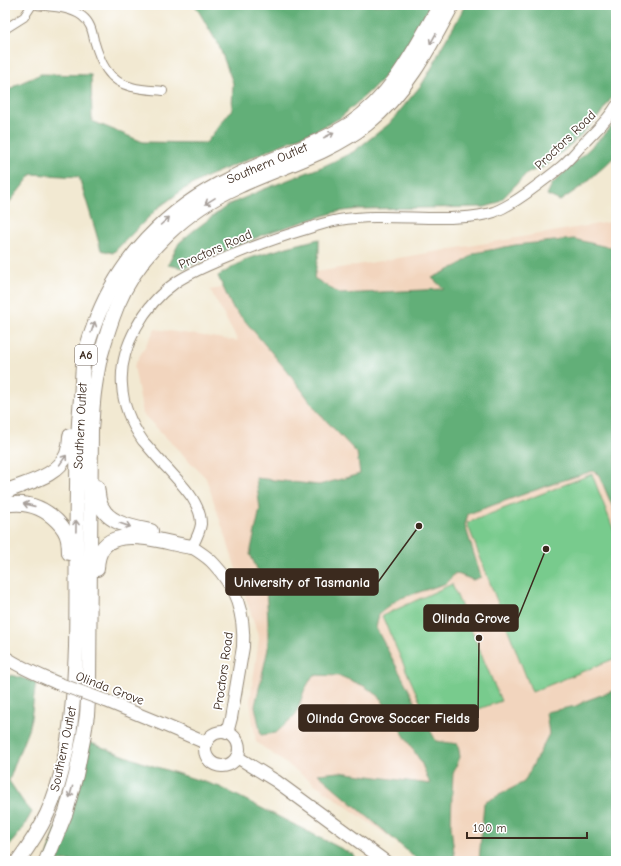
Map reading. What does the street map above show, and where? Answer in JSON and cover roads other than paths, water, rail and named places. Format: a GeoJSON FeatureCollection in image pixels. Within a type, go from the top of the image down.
{"type":"FeatureCollection","features":[{"type":"Feature","properties":{"kind":"highway","name":"Southern Outlet"},"geometry":{"type":"LineString","coordinates":[[18,861],[40,828],[52,802],[67,746],[75,679],[77,445],[83,366],[96,320],[109,291],[125,265],[151,234],[184,205],[209,189],[234,176],[325,137],[350,123],[362,114],[383,95],[401,73],[440,5]]}},
{"type":"Feature","properties":{"kind":"highway","name":"Southern Outlet"},"geometry":{"type":"LineString","coordinates":[[46,861],[66,812],[84,740],[89,684],[91,430],[94,392],[100,359],[107,333],[124,291],[143,262],[166,235],[211,200],[262,175],[341,142],[366,125],[387,107],[406,84],[421,62],[452,5]]}},
{"type":"Feature","properties":{"kind":"highway"},"geometry":{"type":"LineString","coordinates":[[100,359],[97,486],[102,508],[110,518],[120,523],[133,528],[171,534],[192,546]]}},
{"type":"Feature","properties":{"kind":"highway"},"geometry":{"type":"LineString","coordinates":[[5,492],[50,474],[64,460],[69,446],[75,393],[83,366]]}},
{"type":"Feature","properties":{"kind":"highway"},"geometry":{"type":"LineString","coordinates":[[5,505],[18,503],[32,505],[53,516],[61,525],[68,540],[70,566],[68,696],[62,741],[52,782],[43,806],[26,837],[10,861]]}},
{"type":"Feature","properties":{"kind":"highway"},"geometry":{"type":"LineString","coordinates":[[76,776],[87,743],[94,700],[97,566],[103,547],[108,542],[115,539],[131,537],[155,539],[192,546]]}},
{"type":"Feature","properties":{"kind":"main road","name":"Proctors Road"},"geometry":{"type":"LineString","coordinates":[[192,546],[214,563],[226,578],[237,599],[242,617],[244,638],[243,647],[227,733]]}},
{"type":"Feature","properties":{"kind":"main road","name":"Olinda Grove"},"geometry":{"type":"LineString","coordinates":[[5,657],[27,670],[206,743]]}},
{"type":"Feature","properties":{"kind":"main road"},"geometry":{"type":"LineString","coordinates":[[222,732],[227,733],[236,740],[239,751],[237,757],[234,762],[229,765],[218,766],[212,764],[205,754],[206,743],[212,735],[222,732]]}},
{"type":"Feature","properties":{"kind":"main road"},"geometry":{"type":"LineString","coordinates":[[237,757],[276,781],[385,861]]}},
{"type":"Feature","properties":{"kind":"street"},"geometry":{"type":"LineString","coordinates":[[5,29],[24,17],[32,5]]}},
{"type":"Feature","properties":{"kind":"street"},"geometry":{"type":"LineString","coordinates":[[37,5],[66,9],[82,16],[91,28],[103,64],[112,77],[131,87],[163,91]]}},
{"type":"Feature","properties":{"kind":"street","name":"Proctors Road"},"geometry":{"type":"LineString","coordinates":[[192,546],[198,537],[201,522],[198,509],[190,494],[136,432],[126,409],[123,391],[123,368],[130,339],[146,312],[161,294],[185,276],[258,244],[338,220],[365,217],[466,217],[488,214],[500,210],[513,203],[561,167],[603,124],[616,106]]}},
{"type":"Feature","properties":{"kind":"place","name":"University of Tasmania"},"geometry":{"type":"Point","coordinates":[419,526]}},
{"type":"Feature","properties":{"kind":"place","name":"Olinda Grove"},"geometry":{"type":"Point","coordinates":[546,549]}},
{"type":"Feature","properties":{"kind":"place","name":"Olinda Grove Soccer Fields"},"geometry":{"type":"Point","coordinates":[479,638]}}]}
